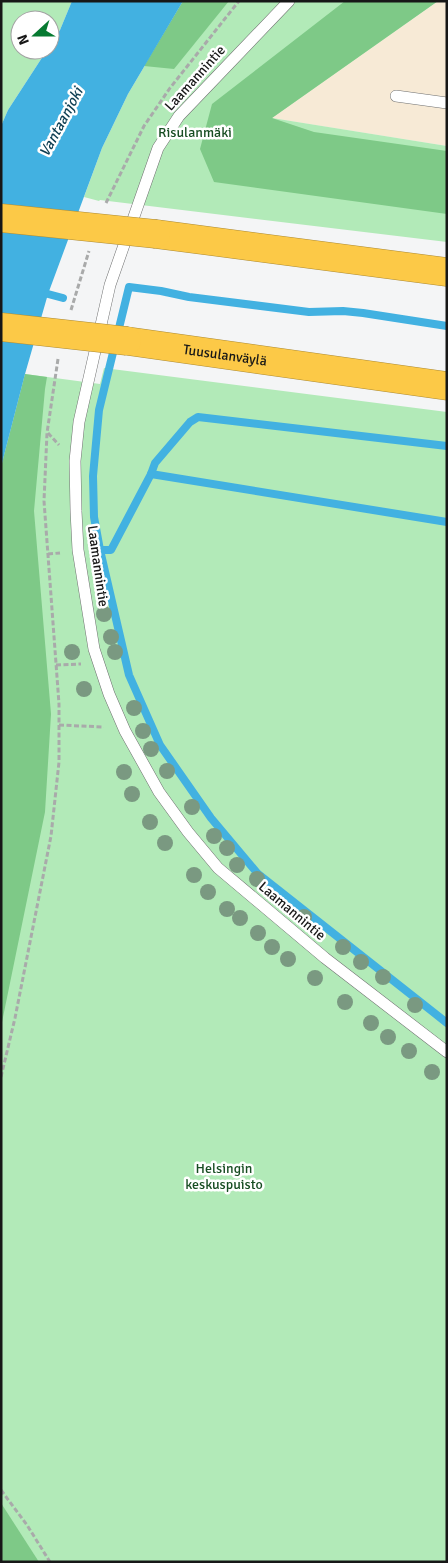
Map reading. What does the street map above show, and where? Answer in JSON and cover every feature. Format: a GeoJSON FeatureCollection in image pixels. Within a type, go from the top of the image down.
{"type":"FeatureCollection","features":[{"type":"Feature","properties":{"kind":"highway"},"geometry":{"type":"LineString","coordinates":[[1,218],[156,234],[447,272]]}},
{"type":"Feature","properties":{"kind":"highway","name":"Tuusulanväylä"},"geometry":{"type":"LineString","coordinates":[[1,327],[127,341],[447,386]]}},
{"type":"Feature","properties":{"kind":"lane","name":"Laamannintie"},"geometry":{"type":"LineString","coordinates":[[288,1],[179,116],[158,148],[110,284],[79,422],[76,461],[78,550],[94,649],[109,694],[122,725],[159,792],[188,832],[218,868],[326,958],[447,1052]]}},
{"type":"Feature","properties":{"kind":"lane"},"geometry":{"type":"LineString","coordinates":[[396,96],[447,103]]}},
{"type":"Feature","properties":{"kind":"path"},"geometry":{"type":"LineString","coordinates":[[1,1077],[15,1018],[51,836],[59,762],[59,704],[44,501],[47,433],[59,350]]}},
{"type":"Feature","properties":{"kind":"path"},"geometry":{"type":"LineString","coordinates":[[56,664],[99,664]]}},
{"type":"Feature","properties":{"kind":"path"},"geometry":{"type":"LineString","coordinates":[[59,725],[97,727],[122,725]]}},
{"type":"Feature","properties":{"kind":"path"},"geometry":{"type":"LineString","coordinates":[[1,1490],[27,1525],[50,1562]]}},
{"type":"Feature","properties":{"kind":"shaded area"},"geometry":{"type":"Polygon","coordinates":[[[438,1],[447,1],[447,146],[271,118],[438,1]]]}},
{"type":"Feature","properties":{"kind":"green space"},"geometry":{"type":"Polygon","coordinates":[[[1,1],[72,1],[60,30],[60,10],[10,10],[10,60],[40,60],[8,110],[1,126],[1,1]]]}},
{"type":"Feature","properties":{"kind":"green space","name":"Risulanmäki"},"geometry":{"type":"Polygon","coordinates":[[[183,1],[438,1],[272,118],[447,146],[447,242],[99,201],[84,197],[102,148],[128,94],[183,1]]]}},
{"type":"Feature","properties":{"kind":"green space"},"geometry":{"type":"Polygon","coordinates":[[[183,1],[229,1],[174,69],[144,66],[183,1]]]}},
{"type":"Feature","properties":{"kind":"green space"},"geometry":{"type":"Polygon","coordinates":[[[345,1],[438,1],[272,118],[314,132],[447,151],[447,214],[214,182],[200,149],[212,104],[345,1]]]}},
{"type":"Feature","properties":{"kind":"green space","name":"Helsingin keskuspuisto"},"geometry":{"type":"Polygon","coordinates":[[[104,368],[447,412],[447,1562],[1,1562],[1,467],[25,374],[100,384],[104,368]]]}},
{"type":"Feature","properties":{"kind":"green space"},"geometry":{"type":"Polygon","coordinates":[[[25,374],[47,377],[34,511],[51,714],[45,812],[1,1027],[1,467],[25,374]]]}},
{"type":"Feature","properties":{"kind":"green space"},"geometry":{"type":"Polygon","coordinates":[[[1,1503],[39,1562],[1,1562],[1,1503]]]}},
{"type":"Feature","properties":{"kind":"water","name":"Vantaanjoki"},"geometry":{"type":"Polygon","coordinates":[[[72,1],[183,1],[128,94],[102,148],[48,294],[1,467],[1,126],[8,110],[40,60],[60,60],[60,30],[72,1]]]}},
{"type":"Feature","properties":{"kind":"waterway"},"geometry":{"type":"LineString","coordinates":[[447,326],[363,313],[343,311],[309,312],[189,297],[129,287],[99,410],[93,476],[94,517],[129,675],[160,745],[211,818],[258,874],[447,1023]]}},
{"type":"Feature","properties":{"kind":"waterway"},"geometry":{"type":"LineString","coordinates":[[48,294],[63,298]]}},
{"type":"Feature","properties":{"kind":"waterway"},"geometry":{"type":"LineString","coordinates":[[100,550],[111,550],[155,463],[190,422],[198,417],[447,446]]}},
{"type":"Feature","properties":{"kind":"waterway"},"geometry":{"type":"LineString","coordinates":[[151,474],[447,522]]}}]}
